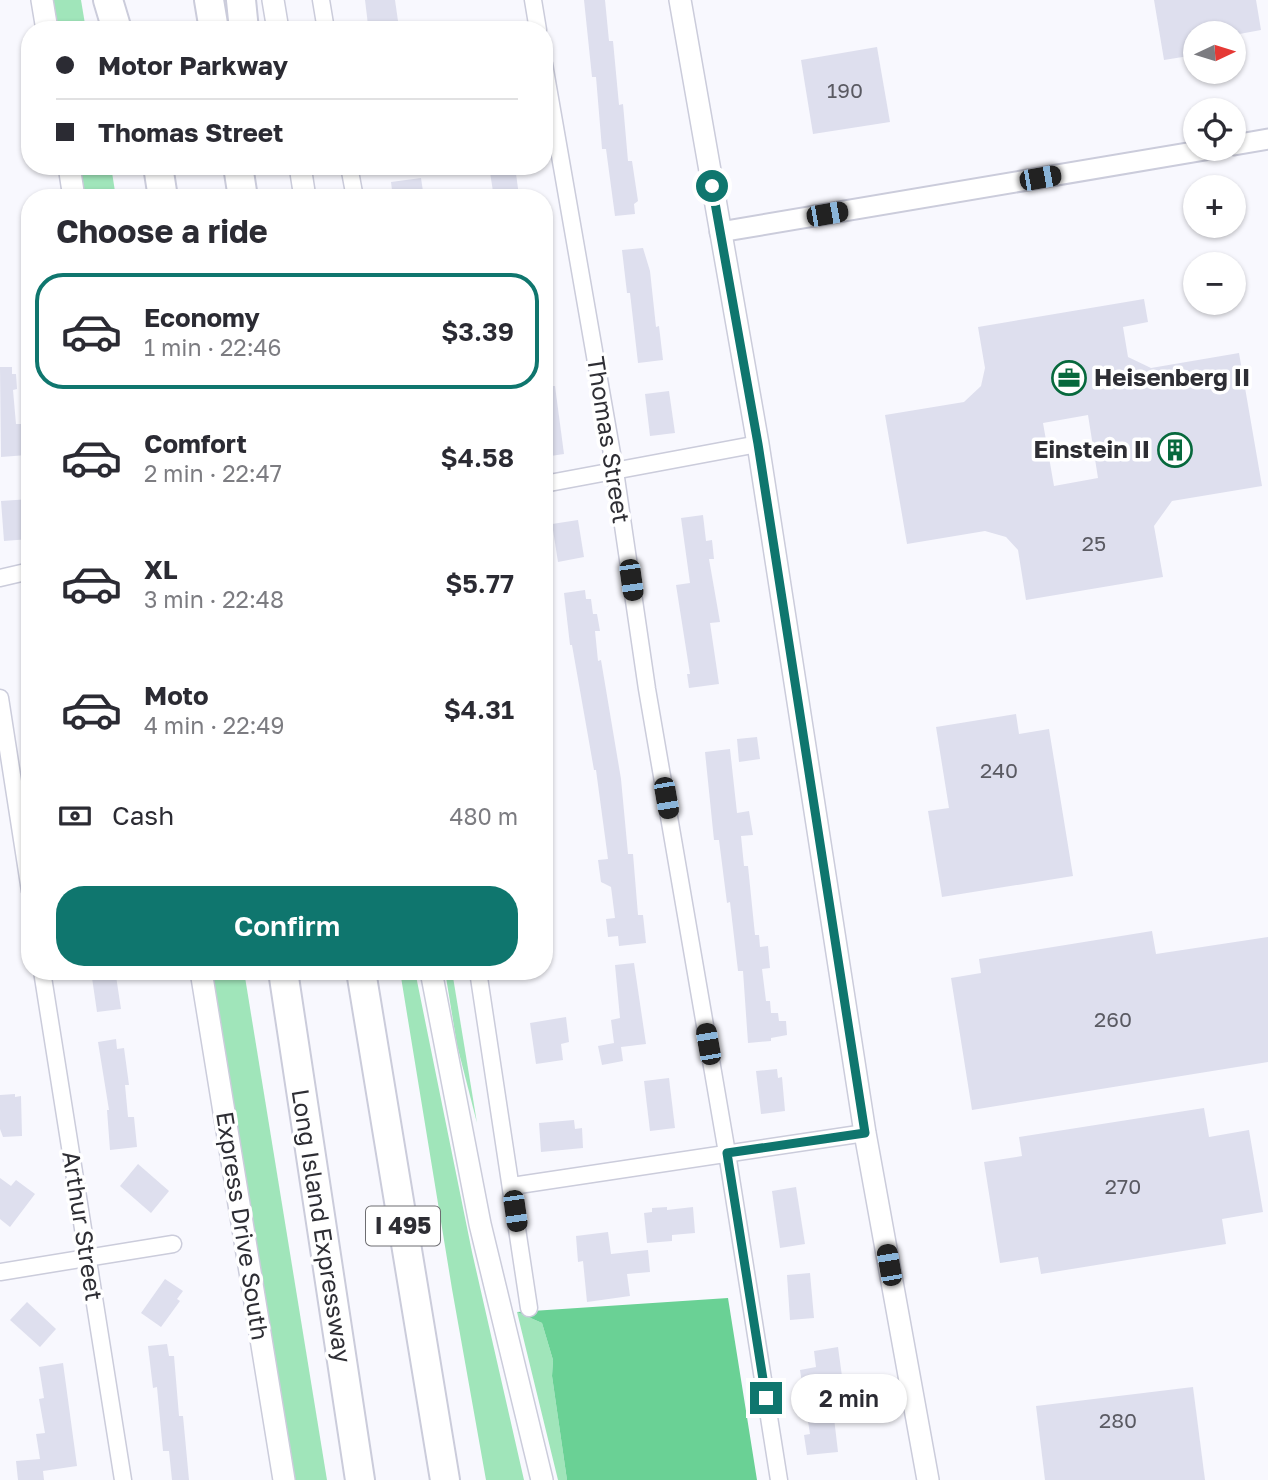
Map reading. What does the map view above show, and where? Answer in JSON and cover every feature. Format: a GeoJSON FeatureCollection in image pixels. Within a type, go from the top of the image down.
{"type":"FeatureCollection","features":[{"type":"Feature","properties":{"kind":"highway"},"geometry":{"type":"LineString","coordinates":[[108,0],[114,21]]}},
{"type":"Feature","properties":{"kind":"highway"},"geometry":{"type":"LineString","coordinates":[[128,0],[132,21]]}},
{"type":"Feature","properties":{"kind":"highway"},"geometry":{"type":"LineString","coordinates":[[209,0],[212,21]]}},
{"type":"Feature","properties":{"kind":"highway"},"geometry":{"type":"LineString","coordinates":[[241,0],[243,21]]}},
{"type":"Feature","properties":{"kind":"highway","name":"Long Island Expressway"},"geometry":{"type":"LineString","coordinates":[[284,980],[360,1480]]}},
{"type":"Feature","properties":{"kind":"highway","name":"I 495"},"geometry":{"type":"LineString","coordinates":[[362,980],[445,1480]]}},
{"type":"Feature","properties":{"kind":"main road"},"geometry":{"type":"LineString","coordinates":[[42,0],[46,21]]}},
{"type":"Feature","properties":{"kind":"main road"},"geometry":{"type":"LineString","coordinates":[[273,0],[276,21]]}},
{"type":"Feature","properties":{"kind":"main road"},"geometry":{"type":"LineString","coordinates":[[680,0],[758,444],[865,1133],[928,1480]]}},
{"type":"Feature","properties":{"kind":"main road","name":"Express Drive South"},"geometry":{"type":"LineString","coordinates":[[202,980],[284,1480]]}},
{"type":"Feature","properties":{"kind":"main road"},"geometry":{"type":"LineString","coordinates":[[433,980],[480,1224],[542,1480]]}},
{"type":"Feature","properties":{"kind":"street"},"geometry":{"type":"LineString","coordinates":[[321,0],[324,21]]}},
{"type":"Feature","properties":{"kind":"street"},"geometry":{"type":"LineString","coordinates":[[533,0],[536,21]]}},
{"type":"Feature","properties":{"kind":"street","name":"Thomas Street"},"geometry":{"type":"LineString","coordinates":[[553,116],[615,471],[647,689],[727,1153],[779,1480]]}},
{"type":"Feature","properties":{"kind":"street"},"geometry":{"type":"LineString","coordinates":[[1246,143],[1268,139]]}},
{"type":"Feature","properties":{"kind":"street"},"geometry":{"type":"LineString","coordinates":[[720,232],[1183,154]]}},
{"type":"Feature","properties":{"kind":"street"},"geometry":{"type":"LineString","coordinates":[[553,482],[758,444]]}},
{"type":"Feature","properties":{"kind":"street"},"geometry":{"type":"LineString","coordinates":[[0,578],[21,573]]}},
{"type":"Feature","properties":{"kind":"street"},"geometry":{"type":"LineString","coordinates":[[0,698],[21,833]]}},
{"type":"Feature","properties":{"kind":"street","name":"Arthur Street"},"geometry":{"type":"LineString","coordinates":[[43,980],[123,1480]]}},
{"type":"Feature","properties":{"kind":"street"},"geometry":{"type":"LineString","coordinates":[[479,980],[529,1308]]}},
{"type":"Feature","properties":{"kind":"street"},"geometry":{"type":"LineString","coordinates":[[512,1186],[865,1133]]}},
{"type":"Feature","properties":{"kind":"street"},"geometry":{"type":"LineString","coordinates":[[0,1272],[173,1244]]}},
{"type":"Feature","properties":{"kind":"green space"},"geometry":{"type":"Polygon","coordinates":[[[53,0],[81,0],[84,21],[56,21],[53,0]]]}},
{"type":"Feature","properties":{"kind":"green space"},"geometry":{"type":"Polygon","coordinates":[[[81,175],[112,175],[115,189],[84,189],[81,175]]]}},
{"type":"Feature","properties":{"kind":"green space"},"geometry":{"type":"Polygon","coordinates":[[[210,980],[245,980],[327,1480],[291,1480],[210,980]]]}},
{"type":"Feature","properties":{"kind":"green space"},"geometry":{"type":"Polygon","coordinates":[[[401,980],[417,980],[472,1252],[524,1480],[486,1480],[401,980]]]}},
{"type":"Feature","properties":{"kind":"green space"},"geometry":{"type":"Polygon","coordinates":[[[446,980],[453,980],[477,1123],[457,1045],[446,980]]]}},
{"type":"Feature","properties":{"kind":"green space"},"geometry":{"type":"Polygon","coordinates":[[[728,1298],[757,1480],[567,1480],[552,1376],[553,1360],[542,1323],[517,1312],[728,1298]]]}},
{"type":"Feature","properties":{"kind":"green space"},"geometry":{"type":"Polygon","coordinates":[[[517,1312],[542,1323],[553,1360],[552,1376],[567,1480],[558,1480],[517,1312]]]}},
{"type":"Feature","properties":{"kind":"building"},"geometry":{"type":"Polygon","coordinates":[[[365,0],[395,0],[398,21],[368,21],[365,0]]]}},
{"type":"Feature","properties":{"kind":"building"},"geometry":{"type":"Polygon","coordinates":[[[584,0],[605,0],[609,41],[613,41],[619,105],[623,104],[628,161],[632,161],[638,201],[634,204],[635,214],[615,216],[606,149],[602,149],[596,77],[592,77],[584,0]]]}},
{"type":"Feature","properties":{"kind":"building"},"geometry":{"type":"Polygon","coordinates":[[[1154,0],[1256,0],[1261,30],[1246,33],[1246,21],[1183,21],[1183,57],[1164,60],[1154,0]]]}},
{"type":"Feature","properties":{"kind":"building"},"geometry":{"type":"Polygon","coordinates":[[[877,47],[890,122],[813,134],[801,60],[877,47]]]}},
{"type":"Feature","properties":{"kind":"building"},"geometry":{"type":"Polygon","coordinates":[[[490,175],[516,175],[518,189],[493,189],[490,175]]]}},
{"type":"Feature","properties":{"kind":"building"},"geometry":{"type":"Polygon","coordinates":[[[421,178],[423,189],[392,189],[391,182],[421,178]]]}},
{"type":"Feature","properties":{"kind":"building"},"geometry":{"type":"Polygon","coordinates":[[[643,248],[650,271],[656,327],[659,326],[663,360],[638,363],[622,250],[643,248]]]}},
{"type":"Feature","properties":{"kind":"building","name":"Einstein II"},"geometry":{"type":"Polygon","coordinates":[[[1144,299],[1148,322],[1123,327],[1128,357],[1151,368],[1239,353],[1262,486],[1172,501],[1154,526],[1163,577],[1026,600],[1018,550],[1006,537],[985,531],[907,544],[885,415],[964,402],[981,386],[985,368],[978,327],[1144,299]],[[1088,415],[1043,423],[1054,486],[1098,478],[1088,415]]]}},
{"type":"Feature","properties":{"kind":"building"},"geometry":{"type":"Polygon","coordinates":[[[0,367],[12,367],[12,374],[16,374],[17,389],[13,390],[16,424],[21,424],[21,455],[1,457],[0,367]]]}},
{"type":"Feature","properties":{"kind":"building"},"geometry":{"type":"Polygon","coordinates":[[[553,386],[555,386],[564,454],[553,456],[553,386]]]}},
{"type":"Feature","properties":{"kind":"building"},"geometry":{"type":"Polygon","coordinates":[[[669,391],[675,433],[650,436],[645,394],[669,391]]]}},
{"type":"Feature","properties":{"kind":"building"},"geometry":{"type":"Polygon","coordinates":[[[21,500],[21,540],[4,541],[1,501],[21,500]]]}},
{"type":"Feature","properties":{"kind":"building"},"geometry":{"type":"Polygon","coordinates":[[[703,515],[706,541],[712,540],[714,559],[709,559],[720,622],[710,623],[719,684],[689,688],[687,674],[690,674],[676,585],[690,583],[681,518],[703,515]]]}},
{"type":"Feature","properties":{"kind":"building"},"geometry":{"type":"Polygon","coordinates":[[[578,520],[584,557],[558,562],[553,524],[578,520]]]}},
{"type":"Feature","properties":{"kind":"building"},"geometry":{"type":"Polygon","coordinates":[[[585,590],[586,599],[591,599],[593,614],[597,614],[600,631],[595,631],[598,661],[601,660],[621,779],[628,854],[633,854],[638,915],[643,915],[646,943],[619,946],[618,936],[608,937],[606,919],[615,918],[611,887],[601,882],[598,860],[608,859],[596,770],[570,645],[564,593],[585,590]]]}},
{"type":"Feature","properties":{"kind":"building"},"geometry":{"type":"Polygon","coordinates":[[[1016,714],[1019,734],[1049,729],[1073,876],[942,897],[928,811],[949,808],[936,727],[1016,714]]]}},
{"type":"Feature","properties":{"kind":"building"},"geometry":{"type":"Polygon","coordinates":[[[757,737],[760,759],[739,762],[737,739],[757,737]]]}},
{"type":"Feature","properties":{"kind":"building"},"geometry":{"type":"Polygon","coordinates":[[[730,749],[737,813],[749,811],[753,835],[741,836],[744,866],[748,866],[755,935],[759,935],[760,947],[768,946],[770,968],[762,969],[766,1001],[770,1001],[771,1013],[778,1013],[779,1021],[786,1021],[787,1035],[771,1038],[771,1041],[748,1043],[743,971],[738,971],[719,840],[714,840],[705,752],[730,749]]]}},
{"type":"Feature","properties":{"kind":"building"},"geometry":{"type":"Polygon","coordinates":[[[1152,931],[1156,954],[1268,937],[1268,1062],[972,1110],[951,978],[981,973],[979,959],[1152,931]]]}},
{"type":"Feature","properties":{"kind":"building"},"geometry":{"type":"Polygon","coordinates":[[[634,963],[646,1044],[621,1047],[623,1061],[602,1065],[598,1046],[614,1043],[611,1020],[620,1018],[615,965],[634,963]]]}},
{"type":"Feature","properties":{"kind":"building"},"geometry":{"type":"Polygon","coordinates":[[[92,980],[117,980],[121,1009],[97,1012],[92,980]]]}},
{"type":"Feature","properties":{"kind":"building"},"geometry":{"type":"Polygon","coordinates":[[[566,1017],[569,1042],[561,1044],[563,1060],[536,1064],[530,1023],[566,1017]]]}},
{"type":"Feature","properties":{"kind":"building"},"geometry":{"type":"Polygon","coordinates":[[[116,1039],[117,1049],[124,1048],[129,1085],[125,1085],[128,1117],[134,1117],[137,1147],[110,1150],[109,1110],[98,1042],[116,1039]]]}},
{"type":"Feature","properties":{"kind":"building"},"geometry":{"type":"Polygon","coordinates":[[[777,1069],[778,1078],[782,1077],[785,1111],[761,1114],[756,1071],[777,1069]]]}},
{"type":"Feature","properties":{"kind":"building"},"geometry":{"type":"Polygon","coordinates":[[[669,1078],[675,1128],[650,1131],[644,1081],[669,1078]]]}},
{"type":"Feature","properties":{"kind":"building"},"geometry":{"type":"Polygon","coordinates":[[[15,1094],[15,1097],[21,1096],[22,1136],[3,1137],[0,1129],[0,1095],[15,1094]]]}},
{"type":"Feature","properties":{"kind":"building"},"geometry":{"type":"Polygon","coordinates":[[[1204,1108],[1209,1137],[1249,1130],[1263,1212],[1222,1219],[1226,1244],[1041,1274],[1038,1257],[1000,1263],[984,1162],[1022,1156],[1019,1137],[1204,1108]]]}},
{"type":"Feature","properties":{"kind":"building"},"geometry":{"type":"Polygon","coordinates":[[[574,1120],[575,1129],[582,1128],[583,1148],[541,1152],[539,1123],[574,1120]]]}},
{"type":"Feature","properties":{"kind":"building"},"geometry":{"type":"Polygon","coordinates":[[[138,1164],[169,1191],[151,1213],[120,1186],[138,1164]]]}},
{"type":"Feature","properties":{"kind":"building"},"geometry":{"type":"Polygon","coordinates":[[[0,1178],[11,1186],[16,1180],[35,1194],[10,1227],[0,1219],[0,1178]]]}},
{"type":"Feature","properties":{"kind":"building"},"geometry":{"type":"Polygon","coordinates":[[[796,1187],[805,1244],[780,1248],[772,1191],[796,1187]]]}},
{"type":"Feature","properties":{"kind":"building"},"geometry":{"type":"Polygon","coordinates":[[[667,1207],[667,1210],[693,1207],[695,1233],[672,1235],[672,1241],[647,1243],[644,1213],[652,1212],[652,1208],[667,1207]]]}},
{"type":"Feature","properties":{"kind":"building"},"geometry":{"type":"Polygon","coordinates":[[[608,1232],[611,1254],[648,1250],[650,1272],[627,1274],[630,1296],[587,1302],[583,1261],[578,1262],[576,1236],[608,1232]]]}},
{"type":"Feature","properties":{"kind":"building"},"geometry":{"type":"Polygon","coordinates":[[[810,1273],[814,1318],[790,1320],[787,1275],[810,1273]]]}},
{"type":"Feature","properties":{"kind":"building"},"geometry":{"type":"Polygon","coordinates":[[[165,1279],[183,1291],[177,1299],[180,1301],[161,1327],[141,1313],[165,1279]]]}},
{"type":"Feature","properties":{"kind":"building"},"geometry":{"type":"Polygon","coordinates":[[[27,1302],[56,1329],[40,1347],[10,1320],[27,1302]]]}},
{"type":"Feature","properties":{"kind":"building"},"geometry":{"type":"Polygon","coordinates":[[[167,1344],[169,1356],[174,1356],[179,1416],[183,1416],[189,1480],[172,1480],[169,1451],[163,1451],[157,1387],[153,1388],[148,1346],[167,1344]]]}},
{"type":"Feature","properties":{"kind":"building"},"geometry":{"type":"Polygon","coordinates":[[[838,1347],[844,1391],[831,1392],[838,1452],[807,1455],[804,1435],[810,1434],[800,1370],[816,1367],[814,1351],[838,1347]]]}},
{"type":"Feature","properties":{"kind":"building"},"geometry":{"type":"Polygon","coordinates":[[[63,1363],[77,1466],[43,1471],[44,1480],[18,1480],[16,1461],[40,1459],[36,1434],[45,1433],[39,1399],[44,1398],[39,1367],[63,1363]]]}},
{"type":"Feature","properties":{"kind":"building"},"geometry":{"type":"Polygon","coordinates":[[[1193,1387],[1205,1480],[1045,1480],[1036,1406],[1193,1387]]]}},
{"type":"Feature","properties":{"kind":"place","name":"Heisenberg II"},"geometry":{"type":"Point","coordinates":[1069,378]}},
{"type":"Feature","properties":{"kind":"place","name":"Einstein II"},"geometry":{"type":"Point","coordinates":[1175,450]}},
{"type":"Feature","properties":{"kind":"route"},"geometry":{"type":"LineString","coordinates":[[712,186],[758,444],[865,1133],[727,1153],[766,1398]]}}]}
